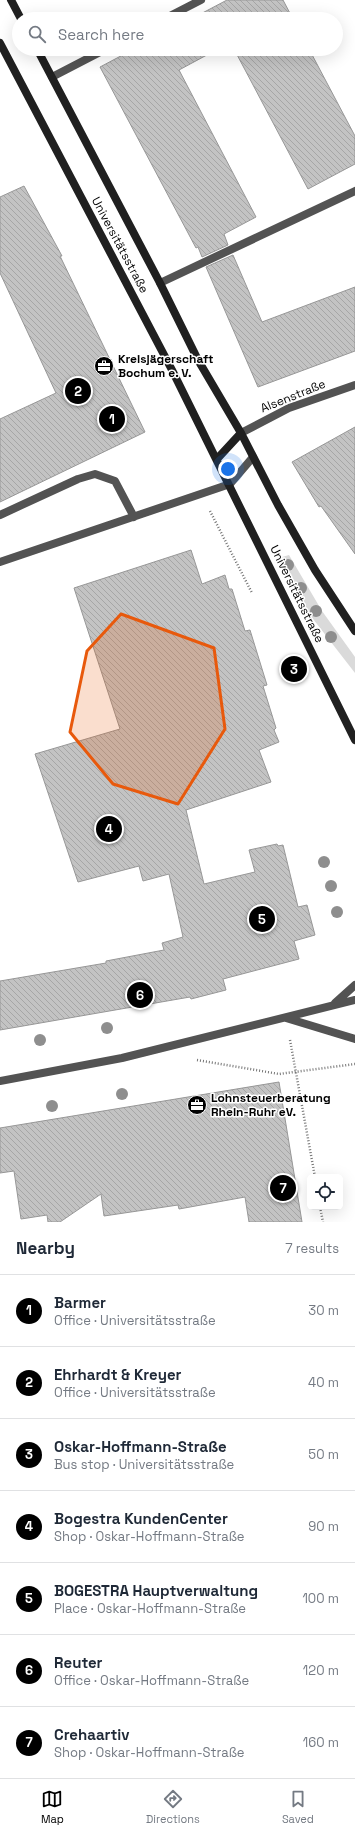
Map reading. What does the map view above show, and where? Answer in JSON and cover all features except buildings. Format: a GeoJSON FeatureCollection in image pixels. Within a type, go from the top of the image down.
{"type":"FeatureCollection","features":[{"type":"Feature","properties":{"kind":"main road"},"geometry":{"type":"LineString","coordinates":[[11,0],[17,12]]}},
{"type":"Feature","properties":{"kind":"main road","name":"Universitätsstraße"},"geometry":{"type":"LineString","coordinates":[[0,43],[230,484],[355,740]]}},
{"type":"Feature","properties":{"kind":"main road","name":"Universitätsstraße"},"geometry":{"type":"LineString","coordinates":[[41,56],[160,283],[198,360],[241,433],[252,457],[315,570],[355,631]]}},
{"type":"Feature","properties":{"kind":"main road"},"geometry":{"type":"LineString","coordinates":[[217,459],[241,433]]}},
{"type":"Feature","properties":{"kind":"street"},"geometry":{"type":"LineString","coordinates":[[178,12],[201,0]]}},
{"type":"Feature","properties":{"kind":"street"},"geometry":{"type":"LineString","coordinates":[[52,77],[92,56]]}},
{"type":"Feature","properties":{"kind":"street"},"geometry":{"type":"LineString","coordinates":[[160,283],[355,190]]}},
{"type":"Feature","properties":{"kind":"street","name":"Alsenstraße"},"geometry":{"type":"LineString","coordinates":[[241,433],[289,408],[355,385]]}},
{"type":"Feature","properties":{"kind":"street"},"geometry":{"type":"LineString","coordinates":[[0,562],[230,484],[252,457]]}},
{"type":"Feature","properties":{"kind":"street"},"geometry":{"type":"LineString","coordinates":[[0,515],[78,479],[95,474],[115,481],[134,517]]}},
{"type":"Feature","properties":{"kind":"street"},"geometry":{"type":"LineString","coordinates":[[332,1005],[355,985]]}},
{"type":"Feature","properties":{"kind":"street"},"geometry":{"type":"LineString","coordinates":[[0,1081],[122,1058],[355,1000]]}},
{"type":"Feature","properties":{"kind":"street"},"geometry":{"type":"LineString","coordinates":[[286,1018],[355,1039]]}},
{"type":"Feature","properties":{"kind":"path"},"geometry":{"type":"LineString","coordinates":[[202,494],[252,593]]}},
{"type":"Feature","properties":{"kind":"path"},"geometry":{"type":"LineString","coordinates":[[286,1018],[314,1174]]}},
{"type":"Feature","properties":{"kind":"path"},"geometry":{"type":"LineString","coordinates":[[194,1060],[279,1074],[355,1064]]}},
{"type":"Feature","properties":{"kind":"path"},"geometry":{"type":"LineString","coordinates":[[321,1210],[323,1222]]}},
{"type":"Feature","properties":{"kind":"highlighted area"},"geometry":{"type":"Polygon","coordinates":[[[121,614],[214,648],[225,729],[178,804],[113,784],[70,732],[87,651],[121,614]]]}},
{"type":"Feature","properties":{"kind":"shaded area"},"geometry":{"type":"Polygon","coordinates":[[[289,555],[322,611],[355,657],[355,673],[310,615],[282,557],[289,555]]]}},
{"type":"Feature","properties":{"kind":"place","name":"Kreisjägerschaft Bochum e. V."},"geometry":{"type":"Point","coordinates":[104,366]}},
{"type":"Feature","properties":{"kind":"place","name":"Ehrhardt & Kreyer"},"geometry":{"type":"Point","coordinates":[78,391]}},
{"type":"Feature","properties":{"kind":"place","name":"Barmer"},"geometry":{"type":"Point","coordinates":[112,419]}},
{"type":"Feature","properties":{"kind":"place","name":"Oskar-Hoffmann-Straße"},"geometry":{"type":"Point","coordinates":[294,669]}},
{"type":"Feature","properties":{"kind":"place","name":"Bogestra KundenCenter"},"geometry":{"type":"Point","coordinates":[109,829]}},
{"type":"Feature","properties":{"kind":"place","name":"BOGESTRA Hauptverwaltung"},"geometry":{"type":"Point","coordinates":[262,919]}},
{"type":"Feature","properties":{"kind":"place","name":"Reuter"},"geometry":{"type":"Point","coordinates":[140,995]}},
{"type":"Feature","properties":{"kind":"place","name":"Lohnsteuerberatung Rhein-Ruhr eV."},"geometry":{"type":"Point","coordinates":[197,1105]}},
{"type":"Feature","properties":{"kind":"place","name":"Crehaartiv"},"geometry":{"type":"Point","coordinates":[283,1188]}}]}
